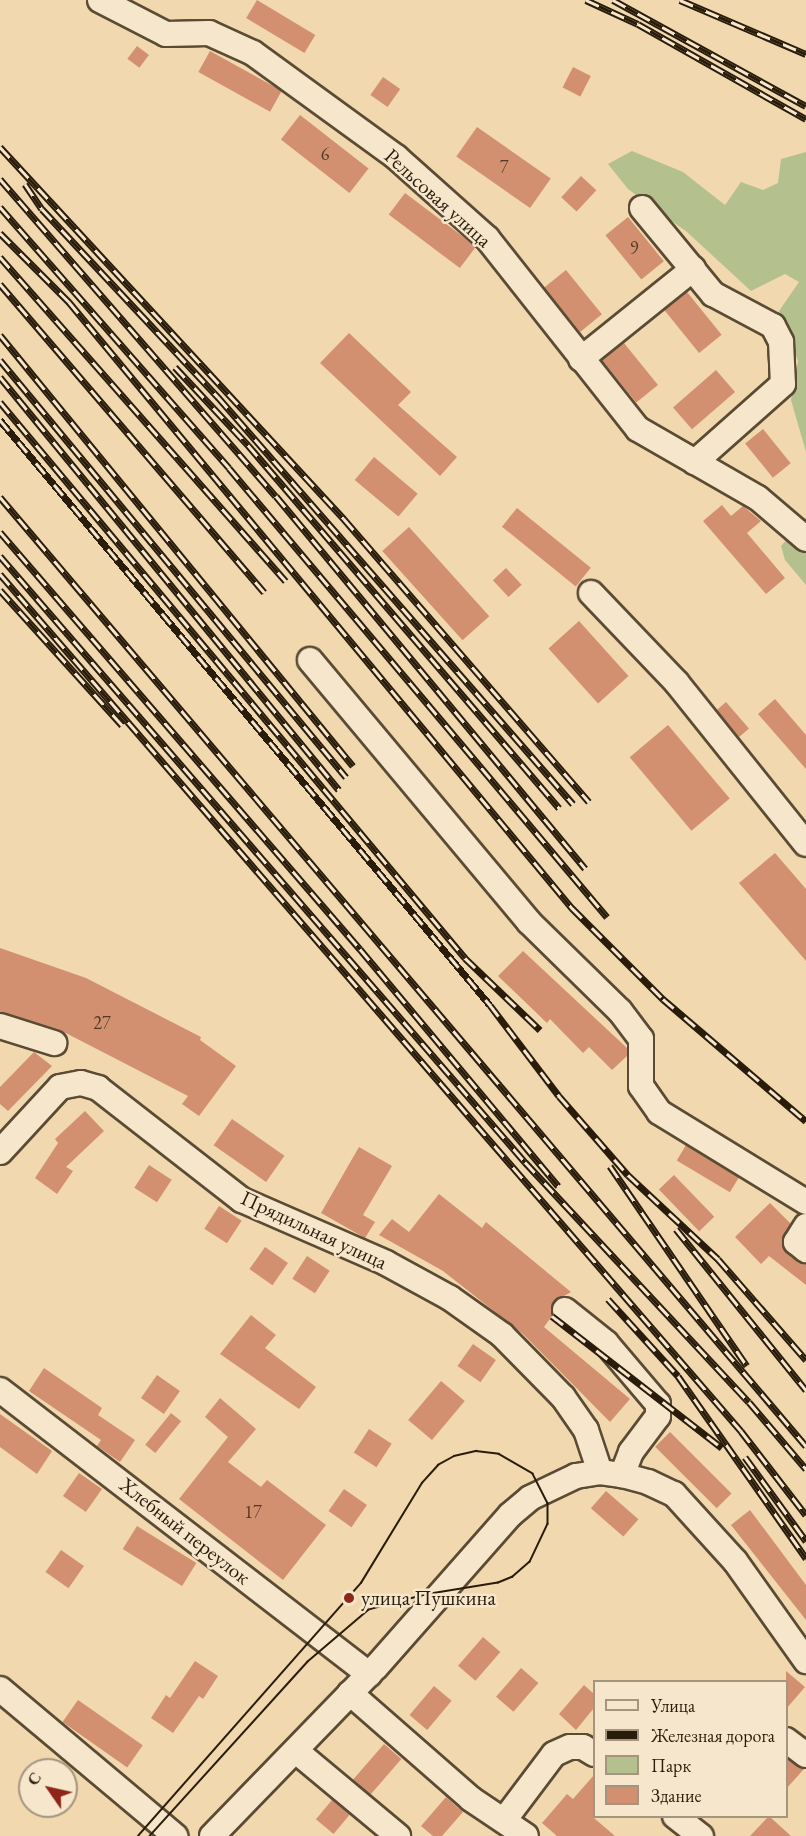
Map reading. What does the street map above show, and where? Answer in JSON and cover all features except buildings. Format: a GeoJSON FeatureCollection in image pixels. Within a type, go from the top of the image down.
{"type":"FeatureCollection","features":[{"type":"Feature","properties":{"kind":"street","name":"Рельсовая улица"},"geometry":{"type":"LineString","coordinates":[[100,0],[166,34],[209,33],[253,53],[291,78],[396,157],[486,238],[638,429],[758,498],[806,539]]}},
{"type":"Feature","properties":{"kind":"street"},"geometry":{"type":"LineString","coordinates":[[642,208],[713,294],[773,327],[785,361],[783,384],[695,462]]}},
{"type":"Feature","properties":{"kind":"street"},"geometry":{"type":"LineString","coordinates":[[581,359],[693,269]]}},
{"type":"Feature","properties":{"kind":"street"},"geometry":{"type":"LineString","coordinates":[[591,593],[677,684],[806,844]]}},
{"type":"Feature","properties":{"kind":"street"},"geometry":{"type":"LineString","coordinates":[[310,660],[529,922],[620,1011],[641,1040],[641,1086],[659,1112],[806,1202]]}},
{"type":"Feature","properties":{"kind":"street"},"geometry":{"type":"LineString","coordinates":[[0,1026],[54,1043]]}},
{"type":"Feature","properties":{"kind":"street","name":"Прядильная улица"},"geometry":{"type":"LineString","coordinates":[[0,1152],[60,1087],[81,1083],[98,1088],[242,1200],[386,1263],[450,1298],[502,1335],[563,1397],[586,1430],[611,1474]]}},
{"type":"Feature","properties":{"kind":"street"},"geometry":{"type":"LineString","coordinates":[[806,1226],[796,1242],[806,1250]]}},
{"type":"Feature","properties":{"kind":"street"},"geometry":{"type":"LineString","coordinates":[[565,1310],[606,1343],[658,1404],[658,1416],[611,1474]]}},
{"type":"Feature","properties":{"kind":"street","name":"Хлебный переулок"},"geometry":{"type":"LineString","coordinates":[[0,1390],[369,1674]]}},
{"type":"Feature","properties":{"kind":"street"},"geometry":{"type":"LineString","coordinates":[[212,1836],[351,1694],[510,1515],[544,1491],[576,1476],[611,1474],[648,1482],[674,1494],[735,1561],[806,1661]]}},
{"type":"Feature","properties":{"kind":"street"},"geometry":{"type":"LineString","coordinates":[[0,1689],[175,1836]]}},
{"type":"Feature","properties":{"kind":"street"},"geometry":{"type":"LineString","coordinates":[[351,1694],[471,1799],[505,1819],[526,1836]]}},
{"type":"Feature","properties":{"kind":"street"},"geometry":{"type":"LineString","coordinates":[[788,1742],[806,1755]]}},
{"type":"Feature","properties":{"kind":"street"},"geometry":{"type":"LineString","coordinates":[[505,1819],[554,1754],[570,1747],[583,1747],[593,1753]]}},
{"type":"Feature","properties":{"kind":"street"},"geometry":{"type":"LineString","coordinates":[[296,1751],[398,1836]]}},
{"type":"Feature","properties":{"kind":"street"},"geometry":{"type":"LineString","coordinates":[[678,1818],[701,1836]]}},
{"type":"Feature","properties":{"kind":"green space"},"geometry":{"type":"Polygon","coordinates":[[[632,151],[683,172],[725,205],[741,182],[763,190],[778,183],[781,159],[806,152],[806,452],[791,400],[798,361],[779,311],[799,282],[785,274],[751,291],[687,232],[628,189],[608,164],[632,151]]]}},
{"type":"Feature","properties":{"kind":"green space"},"geometry":{"type":"Polygon","coordinates":[[[806,518],[806,585],[785,560],[781,546],[806,518]]]}},
{"type":"Feature","properties":{"kind":"tram line"},"geometry":{"type":"LineString","coordinates":[[138,1836],[361,1583],[422,1483],[438,1465],[454,1456],[476,1451],[499,1454],[533,1474],[548,1503],[548,1524],[530,1562],[513,1577],[498,1583],[425,1595],[369,1610],[308,1662],[150,1836]]}},
{"type":"Feature","properties":{"kind":"railway"},"geometry":{"type":"LineString","coordinates":[[586,0],[638,24],[806,119]]}},
{"type":"Feature","properties":{"kind":"railway"},"geometry":{"type":"LineString","coordinates":[[613,0],[806,106]]}},
{"type":"Feature","properties":{"kind":"railway"},"geometry":{"type":"LineString","coordinates":[[680,0],[806,54]]}},
{"type":"Feature","properties":{"kind":"railway"},"geometry":{"type":"LineString","coordinates":[[0,147],[344,519],[589,802]]}},
{"type":"Feature","properties":{"kind":"railway"},"geometry":{"type":"LineString","coordinates":[[0,179],[276,496],[585,868]]}},
{"type":"Feature","properties":{"kind":"railway"},"geometry":{"type":"LineString","coordinates":[[25,184],[42,209],[218,397],[573,804]]}},
{"type":"Feature","properties":{"kind":"railway"},"geometry":{"type":"LineString","coordinates":[[0,207],[229,468],[607,917]]}},
{"type":"Feature","properties":{"kind":"railway"},"geometry":{"type":"LineString","coordinates":[[0,233],[69,302],[572,908],[663,999],[806,1121]]}},
{"type":"Feature","properties":{"kind":"railway"},"geometry":{"type":"LineString","coordinates":[[0,257],[286,581]]}},
{"type":"Feature","properties":{"kind":"railway"},"geometry":{"type":"LineString","coordinates":[[0,284],[264,592]]}},
{"type":"Feature","properties":{"kind":"railway"},"geometry":{"type":"LineString","coordinates":[[0,335],[353,766]]}},
{"type":"Feature","properties":{"kind":"railway"},"geometry":{"type":"LineString","coordinates":[[0,360],[346,777]]}},
{"type":"Feature","properties":{"kind":"railway"},"geometry":{"type":"LineString","coordinates":[[175,367],[248,445],[559,808]]}},
{"type":"Feature","properties":{"kind":"railway"},"geometry":{"type":"LineString","coordinates":[[0,377],[339,790]]}},
{"type":"Feature","properties":{"kind":"railway"},"geometry":{"type":"LineString","coordinates":[[0,402],[465,958],[540,1030]]}},
{"type":"Feature","properties":{"kind":"railway"},"geometry":{"type":"LineString","coordinates":[[0,420],[490,1005],[559,1096],[628,1175],[718,1259],[806,1360]]}},
{"type":"Feature","properties":{"kind":"railway"},"geometry":{"type":"LineString","coordinates":[[0,497],[806,1446]]}},
{"type":"Feature","properties":{"kind":"railway"},"geometry":{"type":"LineString","coordinates":[[0,532],[360,949],[558,1186]]}},
{"type":"Feature","properties":{"kind":"railway"},"geometry":{"type":"LineString","coordinates":[[0,556],[525,1162],[749,1402],[806,1469]]}},
{"type":"Feature","properties":{"kind":"railway"},"geometry":{"type":"LineString","coordinates":[[0,574],[741,1431],[806,1515]]}},
{"type":"Feature","properties":{"kind":"railway"},"geometry":{"type":"LineString","coordinates":[[0,590],[122,725]]}},
{"type":"Feature","properties":{"kind":"railway"},"geometry":{"type":"LineString","coordinates":[[610,1166],[747,1366]]}},
{"type":"Feature","properties":{"kind":"railway"},"geometry":{"type":"LineString","coordinates":[[676,1229],[806,1390]]}},
{"type":"Feature","properties":{"kind":"railway"},"geometry":{"type":"LineString","coordinates":[[608,1299],[678,1376],[806,1558]]}},
{"type":"Feature","properties":{"kind":"railway"},"geometry":{"type":"LineString","coordinates":[[552,1316],[722,1448]]}},
{"type":"Feature","properties":{"kind":"railway"},"geometry":{"type":"LineString","coordinates":[[745,1457],[806,1541]]}},
{"type":"Feature","properties":{"kind":"place","name":"улица Пушкина"},"geometry":{"type":"Point","coordinates":[349,1598]}}]}
